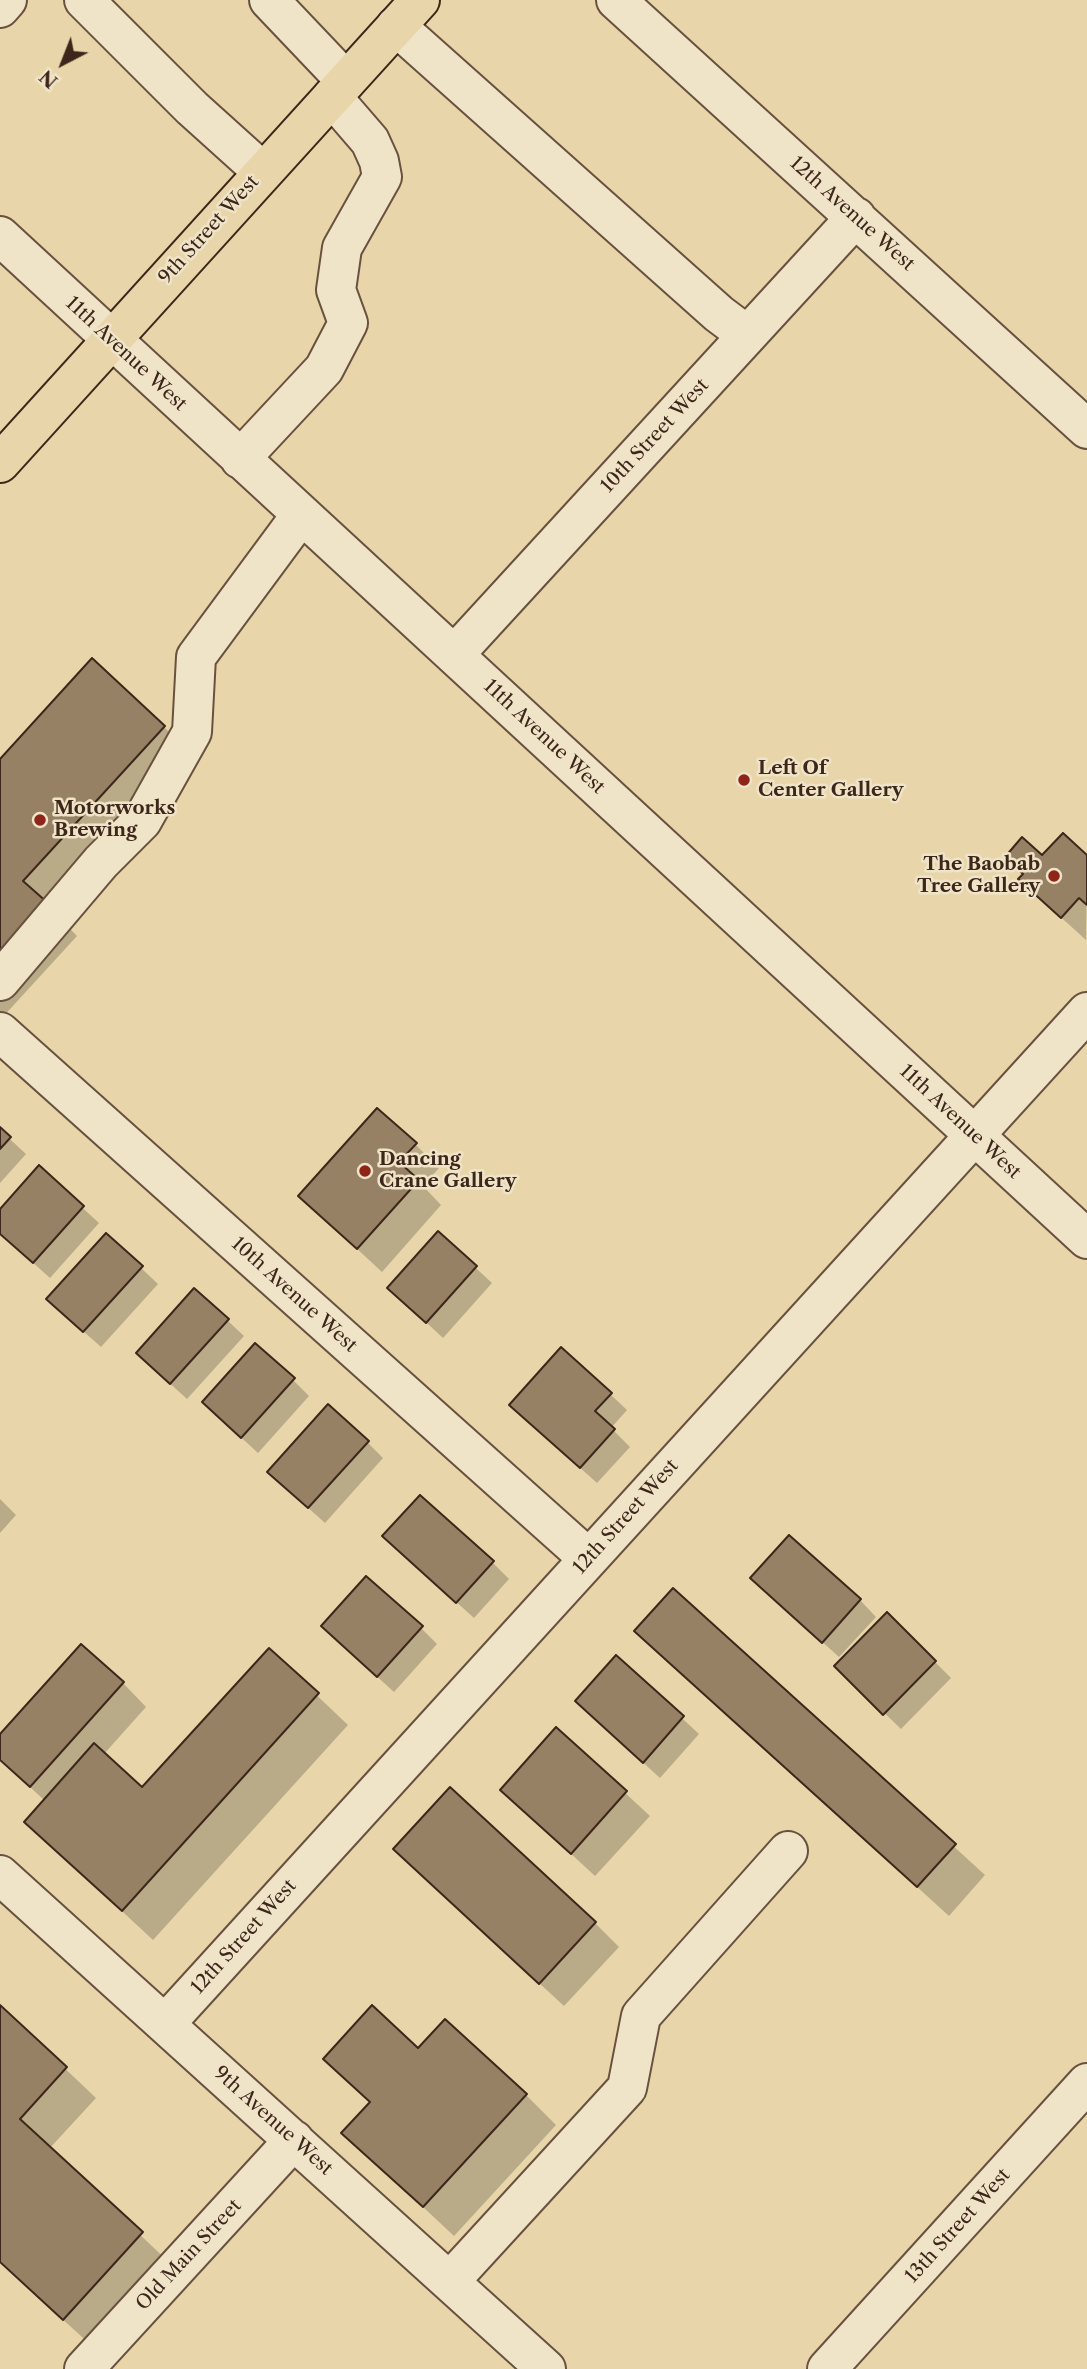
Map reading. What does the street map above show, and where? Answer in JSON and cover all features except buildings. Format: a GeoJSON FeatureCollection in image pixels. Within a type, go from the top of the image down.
{"type":"FeatureCollection","features":[{"type":"Feature","properties":{"kind":"main road","name":"9th Street West"},"geometry":{"type":"LineString","coordinates":[[0,463],[408,13]]}},
{"type":"Feature","properties":{"kind":"street"},"geometry":{"type":"LineString","coordinates":[[0,8],[7,0]]}},
{"type":"Feature","properties":{"kind":"street"},"geometry":{"type":"LineString","coordinates":[[84,0],[192,108],[263,172]]}},
{"type":"Feature","properties":{"kind":"street"},"geometry":{"type":"LineString","coordinates":[[240,459],[324,369],[348,323],[337,290],[342,248],[382,177],[379,161],[370,141],[339,89],[269,0]]}},
{"type":"Feature","properties":{"kind":"street","name":"12th Avenue West"},"geometry":{"type":"LineString","coordinates":[[616,0],[1087,429]]}},
{"type":"Feature","properties":{"kind":"street"},"geometry":{"type":"LineString","coordinates":[[408,13],[719,314],[747,335]]}},
{"type":"Feature","properties":{"kind":"street","name":"10th Street West"},"geometry":{"type":"LineString","coordinates":[[454,655],[856,217]]}},
{"type":"Feature","properties":{"kind":"street","name":"11th Avenue West"},"geometry":{"type":"LineString","coordinates":[[0,236],[109,340],[1087,1239]]}},
{"type":"Feature","properties":{"kind":"street"},"geometry":{"type":"LineString","coordinates":[[0,981],[101,862],[142,821],[192,732],[195,657],[301,515]]}},
{"type":"Feature","properties":{"kind":"street","name":"12th Street West"},"geometry":{"type":"LineString","coordinates":[[165,2024],[1087,1012]]}},
{"type":"Feature","properties":{"kind":"street","name":"10th Avenue West"},"geometry":{"type":"LineString","coordinates":[[0,1032],[588,1558]]}},
{"type":"Feature","properties":{"kind":"street"},"geometry":{"type":"LineString","coordinates":[[450,2281],[626,2088],[641,2016],[788,1851]]}},
{"type":"Feature","properties":{"kind":"street","name":"9th Avenue West"},"geometry":{"type":"LineString","coordinates":[[0,1875],[546,2369]]}},
{"type":"Feature","properties":{"kind":"street","name":"13th Street West"},"geometry":{"type":"LineString","coordinates":[[827,2369],[1082,2099]]}},
{"type":"Feature","properties":{"kind":"street","name":"Old Main Street"},"geometry":{"type":"LineString","coordinates":[[84,2369],[294,2140]]}},
{"type":"Feature","properties":{"kind":"place","name":"Left Of Center Gallery"},"geometry":{"type":"Point","coordinates":[744,780]}},
{"type":"Feature","properties":{"kind":"place","name":"Motorworks Brewing"},"geometry":{"type":"Point","coordinates":[40,820]}},
{"type":"Feature","properties":{"kind":"place","name":"The Baobab Tree Gallery"},"geometry":{"type":"Point","coordinates":[1054,876]}},
{"type":"Feature","properties":{"kind":"place","name":"Dancing Crane Gallery"},"geometry":{"type":"Point","coordinates":[365,1171]}}]}
